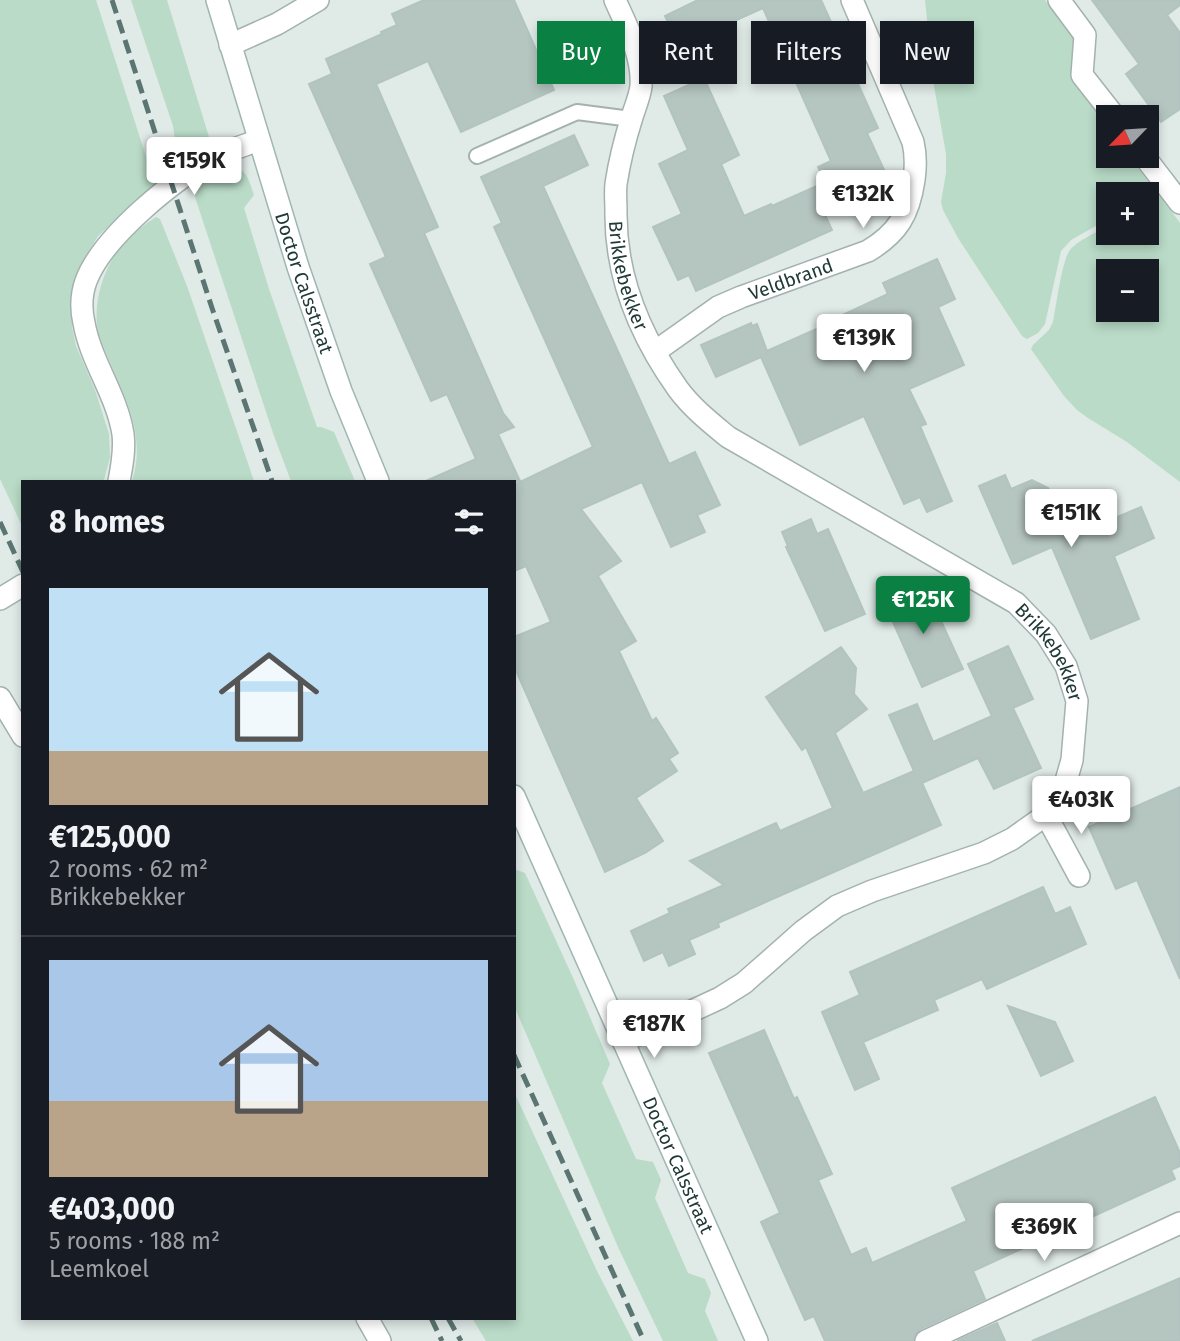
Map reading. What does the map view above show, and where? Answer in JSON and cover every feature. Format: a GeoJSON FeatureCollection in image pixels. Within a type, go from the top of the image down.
{"type":"FeatureCollection","features":[{"type":"Feature","properties":{"kind":"street","name":"Doctor Calsstraat"},"geometry":{"type":"LineString","coordinates":[[217,0],[298,267],[341,391],[377,480]]}},
{"type":"Feature","properties":{"kind":"street"},"geometry":{"type":"LineString","coordinates":[[230,45],[277,24],[318,0]]}},
{"type":"Feature","properties":{"kind":"street","name":"Brikkebekker"},"geometry":{"type":"LineString","coordinates":[[615,0],[640,66],[641,88],[616,185],[615,227],[619,256],[625,284],[637,316],[679,391],[728,437],[1016,603],[1046,634],[1066,666],[1077,701],[1072,760],[1066,781],[1046,815],[1012,839],[984,853],[837,905],[744,983],[720,998],[623,1041]]}},
{"type":"Feature","properties":{"kind":"street","name":"Veldbrand"},"geometry":{"type":"LineString","coordinates":[[656,351],[718,307],[868,251],[886,240],[905,215],[911,200],[916,166],[913,142],[852,0]]}},
{"type":"Feature","properties":{"kind":"street"},"geometry":{"type":"LineString","coordinates":[[1059,0],[1085,35],[1082,75],[1106,105]]}},
{"type":"Feature","properties":{"kind":"street"},"geometry":{"type":"LineString","coordinates":[[119,480],[124,452],[123,434],[120,419],[84,325],[82,302],[85,284],[101,252],[160,196],[222,154],[259,140]]}},
{"type":"Feature","properties":{"kind":"street"},"geometry":{"type":"LineString","coordinates":[[1153,168],[1180,202]]}},
{"type":"Feature","properties":{"kind":"street"},"geometry":{"type":"LineString","coordinates":[[0,599],[21,586]]}},
{"type":"Feature","properties":{"kind":"street"},"geometry":{"type":"LineString","coordinates":[[0,698],[21,733]]}},
{"type":"Feature","properties":{"kind":"street","name":"Doctor Calsstraat"},"geometry":{"type":"LineString","coordinates":[[516,800],[757,1341]]}},
{"type":"Feature","properties":{"kind":"street"},"geometry":{"type":"LineString","coordinates":[[1046,815],[1079,876]]}},
{"type":"Feature","properties":{"kind":"street"},"geometry":{"type":"LineString","coordinates":[[926,1341],[1180,1223]]}},
{"type":"Feature","properties":{"kind":"street"},"geometry":{"type":"LineString","coordinates":[[368,1320],[380,1341]]}},
{"type":"Feature","properties":{"kind":"lane"},"geometry":{"type":"LineString","coordinates":[[477,156],[577,112],[631,119]]}},
{"type":"Feature","properties":{"kind":"green space"},"geometry":{"type":"Polygon","coordinates":[[[0,0],[96,0],[155,185],[98,236],[82,263],[73,295],[72,327],[76,346],[95,390],[109,434],[110,457],[104,480],[21,480],[21,524],[0,479],[0,0]]]}},
{"type":"Feature","properties":{"kind":"green space"},"geometry":{"type":"Polygon","coordinates":[[[131,0],[167,0],[209,137],[206,148],[183,163],[173,126],[131,0]]]}},
{"type":"Feature","properties":{"kind":"green space"},"geometry":{"type":"Polygon","coordinates":[[[925,0],[1045,0],[1075,39],[1070,77],[1096,111],[1096,168],[1138,168],[1149,182],[1096,182],[1096,226],[1071,240],[1061,251],[1045,324],[1038,333],[1027,339],[1022,336],[958,238],[941,202],[946,154],[934,84],[974,84],[974,21],[927,21],[925,0]]]}},
{"type":"Feature","properties":{"kind":"green space"},"geometry":{"type":"Polygon","coordinates":[[[228,167],[243,171],[248,179],[254,195],[244,208],[317,427],[334,432],[355,480],[291,480],[192,188],[228,167]]]}},
{"type":"Feature","properties":{"kind":"green space"},"geometry":{"type":"Polygon","coordinates":[[[1160,196],[1180,223],[1180,482],[1127,442],[1077,410],[1031,349],[1053,322],[1067,255],[1082,240],[1096,232],[1096,245],[1159,245],[1160,196]]]}},
{"type":"Feature","properties":{"kind":"green space"},"geometry":{"type":"Polygon","coordinates":[[[156,217],[160,219],[187,286],[254,480],[132,480],[137,450],[133,420],[99,335],[97,308],[106,271],[133,234],[156,217]]]}},
{"type":"Feature","properties":{"kind":"green space"},"geometry":{"type":"Polygon","coordinates":[[[516,870],[525,873],[610,1064],[602,1083],[636,1159],[653,1162],[661,1180],[655,1198],[688,1273],[705,1279],[711,1293],[705,1311],[718,1341],[663,1341],[618,1247],[516,1010],[516,870]]]}},
{"type":"Feature","properties":{"kind":"green space"},"geometry":{"type":"Polygon","coordinates":[[[516,1096],[597,1271],[633,1341],[486,1341],[473,1320],[516,1320],[516,1096]]]}},
{"type":"Feature","properties":{"kind":"building"},"geometry":{"type":"Polygon","coordinates":[[[424,0],[514,0],[537,52],[537,84],[551,84],[554,90],[461,132],[428,61],[376,84],[438,227],[424,233],[503,413],[514,427],[498,434],[520,481],[428,480],[476,459],[447,394],[431,401],[370,264],[386,257],[309,84],[332,74],[326,59],[397,25],[392,14],[424,0]]]}},
{"type":"Feature","properties":{"kind":"building"},"geometry":{"type":"Polygon","coordinates":[[[698,0],[821,0],[831,21],[769,21],[763,8],[734,21],[667,21],[665,16],[698,0]]]}},
{"type":"Feature","properties":{"kind":"building"},"geometry":{"type":"Polygon","coordinates":[[[1092,0],[1180,0],[1180,5],[1167,15],[1180,33],[1180,109],[1161,122],[1159,105],[1149,105],[1126,74],[1139,64],[1092,0]]]}},
{"type":"Feature","properties":{"kind":"building"},"geometry":{"type":"Polygon","coordinates":[[[691,84],[707,84],[739,155],[721,164],[744,216],[826,182],[818,167],[831,161],[797,84],[858,84],[878,128],[867,133],[891,185],[825,215],[832,230],[696,291],[689,275],[678,280],[653,227],[682,214],[659,164],[688,150],[664,96],[691,84]]]}},
{"type":"Feature","properties":{"kind":"building"},"geometry":{"type":"Polygon","coordinates":[[[574,135],[588,165],[543,186],[669,464],[695,452],[720,505],[697,515],[705,532],[671,547],[642,482],[581,509],[621,561],[598,576],[636,641],[619,651],[652,721],[656,718],[678,753],[669,759],[677,771],[636,798],[663,841],[605,872],[516,671],[516,636],[551,622],[526,566],[516,570],[516,484],[593,447],[494,227],[502,223],[481,177],[574,135]]]}},
{"type":"Feature","properties":{"kind":"building"},"geometry":{"type":"Polygon","coordinates":[[[937,259],[955,299],[938,307],[964,365],[909,389],[926,424],[920,426],[952,501],[927,512],[920,497],[904,504],[864,416],[800,445],[761,357],[716,377],[701,345],[751,323],[752,326],[757,324],[767,351],[888,294],[883,283],[937,259]]]}},
{"type":"Feature","properties":{"kind":"building"},"geometry":{"type":"Polygon","coordinates":[[[1005,475],[1011,489],[1032,480],[1048,488],[1070,537],[1141,507],[1154,538],[1114,556],[1139,619],[1091,639],[1052,547],[1013,564],[979,486],[1005,475]]]}},
{"type":"Feature","properties":{"kind":"building"},"geometry":{"type":"Polygon","coordinates":[[[811,519],[817,534],[828,529],[865,614],[825,631],[786,547],[788,546],[782,532],[811,519]]]}},
{"type":"Feature","properties":{"kind":"building"},"geometry":{"type":"Polygon","coordinates":[[[924,584],[963,669],[922,687],[884,602],[924,584]]]}},
{"type":"Feature","properties":{"kind":"building"},"geometry":{"type":"Polygon","coordinates":[[[1008,646],[1033,699],[1013,708],[1041,768],[994,789],[978,758],[922,783],[941,825],[718,923],[719,927],[689,940],[695,954],[669,966],[663,952],[644,961],[631,931],[670,913],[668,909],[724,885],[690,861],[776,823],[780,831],[833,808],[806,747],[802,750],[766,697],[841,647],[856,668],[854,694],[867,709],[835,733],[863,793],[914,771],[889,715],[917,704],[933,742],[992,716],[968,664],[1008,646]]]}},
{"type":"Feature","properties":{"kind":"building"},"geometry":{"type":"Polygon","coordinates":[[[1180,787],[1180,979],[1137,880],[1116,889],[1089,827],[1180,787]]]}},
{"type":"Feature","properties":{"kind":"building"},"geometry":{"type":"Polygon","coordinates":[[[1043,887],[1055,914],[1070,907],[1086,944],[987,989],[982,979],[934,1000],[938,1010],[863,1042],[879,1079],[855,1090],[822,1012],[860,995],[850,972],[1043,887]]]}},
{"type":"Feature","properties":{"kind":"building"},"geometry":{"type":"Polygon","coordinates":[[[1008,1006],[1055,1022],[1073,1061],[1041,1076],[1008,1006]]]}},
{"type":"Feature","properties":{"kind":"building"},"geometry":{"type":"Polygon","coordinates":[[[764,1030],[794,1099],[797,1097],[832,1174],[818,1180],[851,1255],[866,1248],[872,1263],[967,1221],[952,1188],[1155,1097],[1180,1153],[1180,1166],[1171,1170],[1175,1179],[973,1271],[985,1299],[920,1329],[913,1341],[825,1341],[814,1316],[805,1320],[761,1222],[780,1213],[709,1053],[764,1030]]]}},
{"type":"Feature","properties":{"kind":"building"},"geometry":{"type":"Polygon","coordinates":[[[1180,1278],[1180,1341],[1032,1341],[1148,1292],[1180,1278]]]}},
{"type":"Feature","properties":{"kind":"building"},"geometry":{"type":"Polygon","coordinates":[[[997,1323],[1005,1341],[957,1341],[997,1323]]]}},
{"type":"Feature","properties":{"kind":"railway"},"geometry":{"type":"LineString","coordinates":[[112,0],[212,308],[272,480]]}},
{"type":"Feature","properties":{"kind":"railway"},"geometry":{"type":"LineString","coordinates":[[0,522],[21,568]]}},
{"type":"Feature","properties":{"kind":"railway"},"geometry":{"type":"LineString","coordinates":[[516,1059],[644,1341]]}},
{"type":"Feature","properties":{"kind":"railway"},"geometry":{"type":"LineString","coordinates":[[432,1320],[442,1341]]}},
{"type":"Feature","properties":{"kind":"railway"},"geometry":{"type":"LineString","coordinates":[[449,1320],[461,1341]]}}]}
